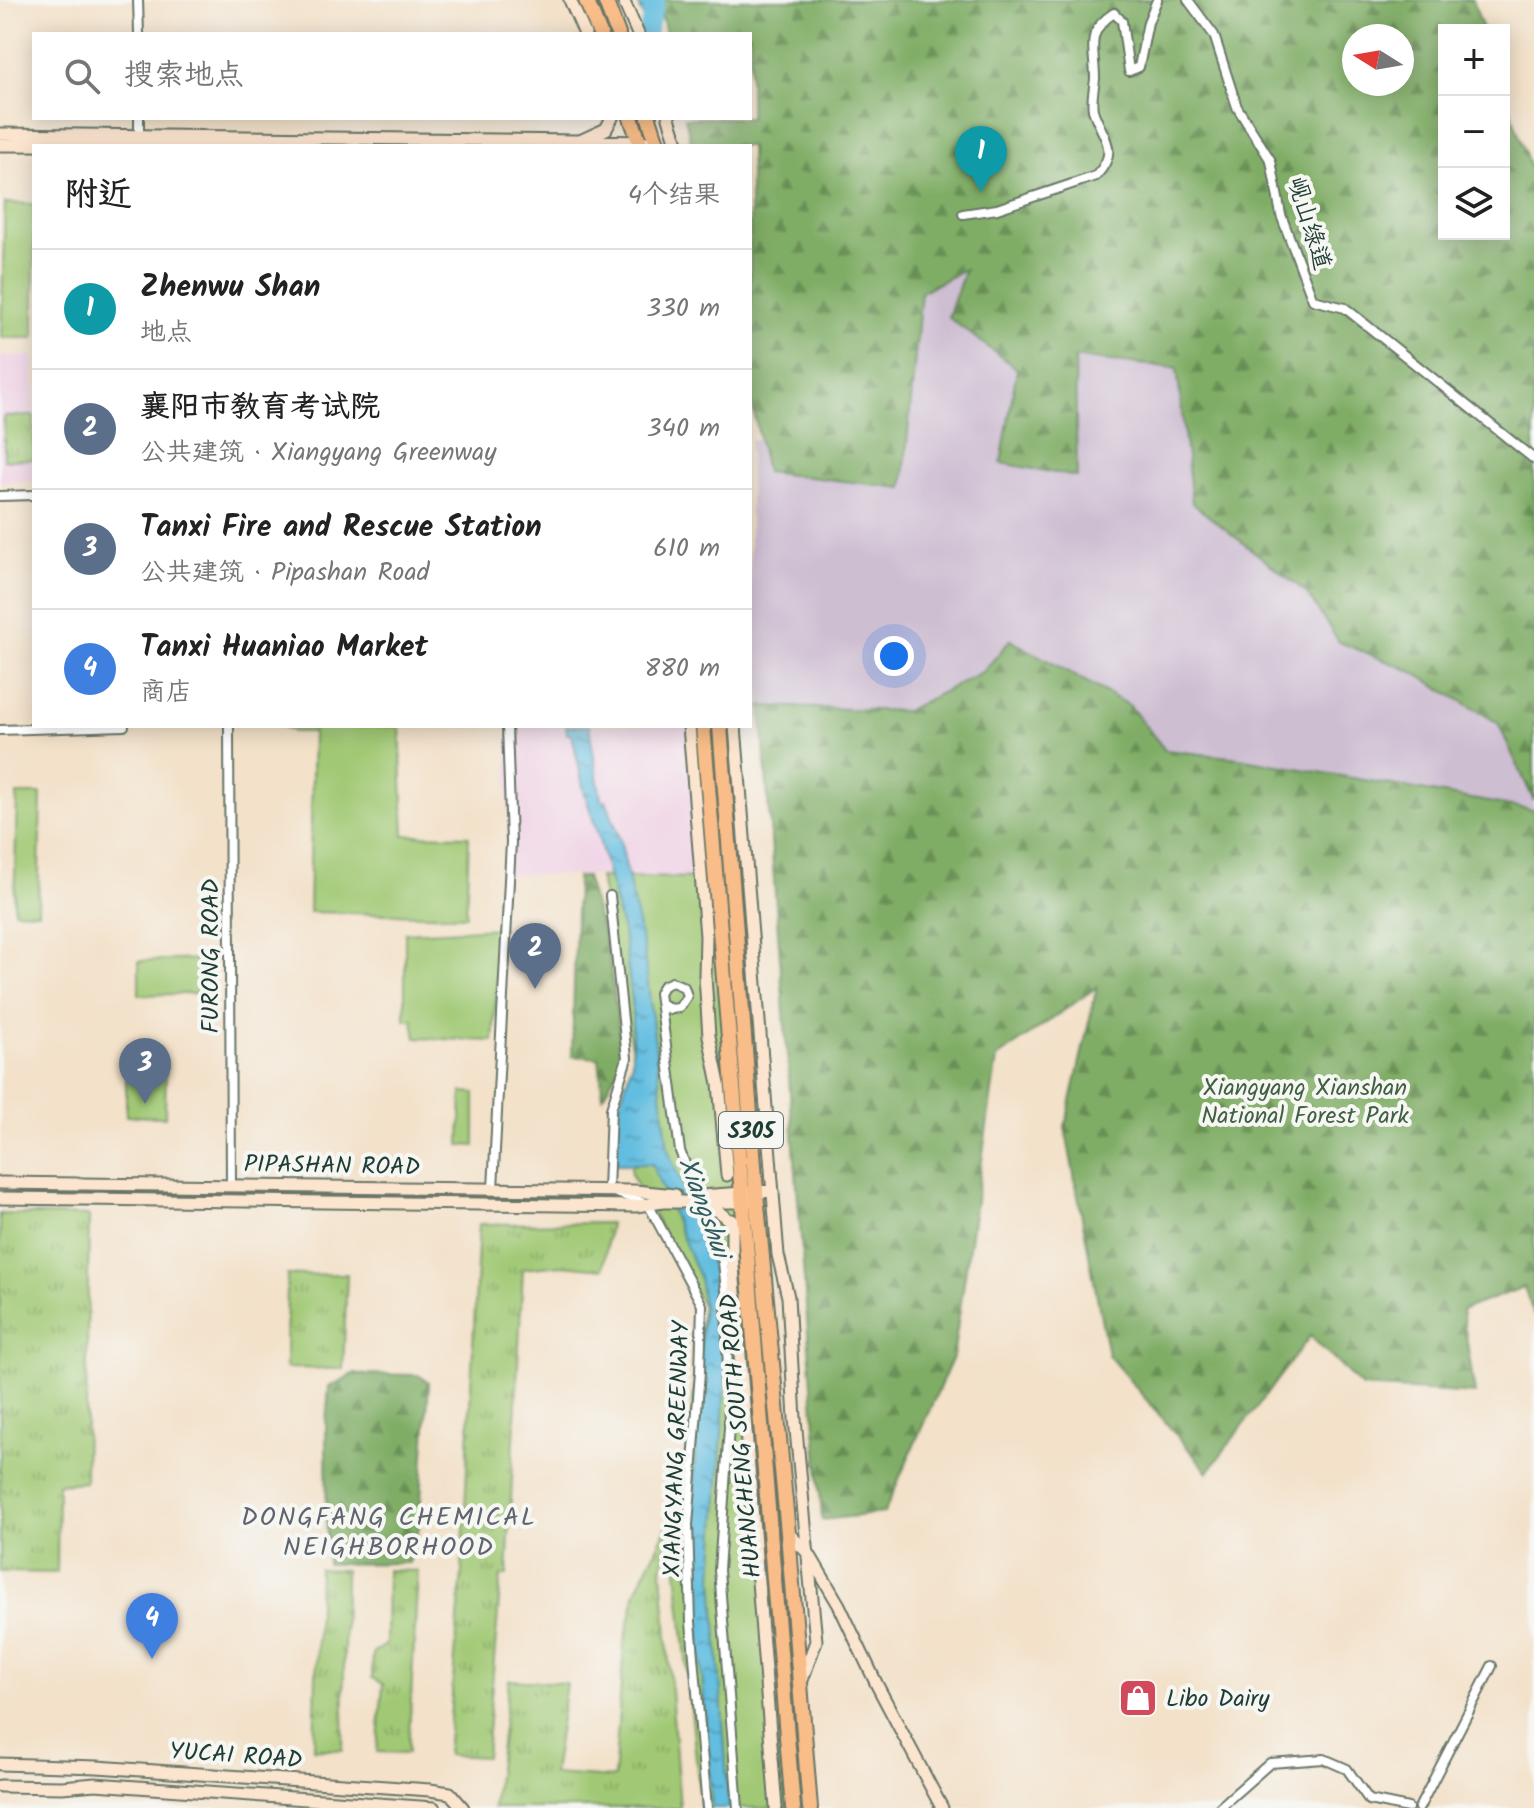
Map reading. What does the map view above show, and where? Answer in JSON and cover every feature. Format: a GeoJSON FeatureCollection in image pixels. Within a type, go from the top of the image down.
{"type":"FeatureCollection","features":[{"type":"Feature","properties":{"kind":"highway"},"geometry":{"type":"LineString","coordinates":[[586,0],[599,32]]}},
{"type":"Feature","properties":{"kind":"highway"},"geometry":{"type":"LineString","coordinates":[[605,0],[617,32]]}},
{"type":"Feature","properties":{"kind":"highway"},"geometry":{"type":"LineString","coordinates":[[632,120],[641,144]]}},
{"type":"Feature","properties":{"kind":"highway"},"geometry":{"type":"LineString","coordinates":[[650,120],[657,144]]}},
{"type":"Feature","properties":{"kind":"highway","name":"HUANCHENG SOUTH ROAD"},"geometry":{"type":"LineString","coordinates":[[703,728],[793,1808]]}},
{"type":"Feature","properties":{"kind":"highway","name":"HUANCHENG SOUTH ROAD"},"geometry":{"type":"LineString","coordinates":[[720,728],[810,1808]]}},
{"type":"Feature","properties":{"kind":"street"},"geometry":{"type":"LineString","coordinates":[[138,0],[139,32]]}},
{"type":"Feature","properties":{"kind":"street"},"geometry":{"type":"LineString","coordinates":[[570,0],[584,32]]}},
{"type":"Feature","properties":{"kind":"street"},"geometry":{"type":"LineString","coordinates":[[623,0],[637,32]]}},
{"type":"Feature","properties":{"kind":"street"},"geometry":{"type":"LineString","coordinates":[[963,214],[997,209],[1096,176],[1107,164],[1110,146],[1092,106],[1095,78],[1092,40],[1097,28],[1114,13],[1122,21],[1129,71],[1139,67],[1148,22],[1157,0]]}},
{"type":"Feature","properties":{"kind":"street","name":"岘山绿道"},"geometry":{"type":"LineString","coordinates":[[1188,0],[1214,35],[1237,107],[1271,161],[1281,215],[1313,300],[1345,308],[1534,459]]}},
{"type":"Feature","properties":{"kind":"street"},"geometry":{"type":"LineString","coordinates":[[577,143],[606,129],[611,120]]}},
{"type":"Feature","properties":{"kind":"street"},"geometry":{"type":"LineString","coordinates":[[670,120],[677,144]]}},
{"type":"Feature","properties":{"kind":"street"},"geometry":{"type":"LineString","coordinates":[[0,134],[204,144]]}},
{"type":"Feature","properties":{"kind":"street"},"geometry":{"type":"LineString","coordinates":[[0,145],[139,140],[609,144]]}},
{"type":"Feature","properties":{"kind":"street"},"geometry":{"type":"LineString","coordinates":[[0,496],[32,495]]}},
{"type":"Feature","properties":{"kind":"street"},"geometry":{"type":"LineString","coordinates":[[0,730],[62,728]]}},
{"type":"Feature","properties":{"kind":"street","name":"FURONG ROAD"},"geometry":{"type":"LineString","coordinates":[[229,728],[231,1185]]}},
{"type":"Feature","properties":{"kind":"street"},"geometry":{"type":"LineString","coordinates":[[493,1189],[511,842],[507,728]]}},
{"type":"Feature","properties":{"kind":"street"},"geometry":{"type":"LineString","coordinates":[[689,728],[706,936],[709,1036],[719,1084],[727,1175]]}},
{"type":"Feature","properties":{"kind":"street"},"geometry":{"type":"LineString","coordinates":[[735,728],[778,1255],[788,1297],[795,1419],[816,1641],[800,1687]]}},
{"type":"Feature","properties":{"kind":"street"},"geometry":{"type":"LineString","coordinates":[[610,896],[627,1058],[611,1109],[608,1190],[648,1204]]}},
{"type":"Feature","properties":{"kind":"street","name":"XIANGYANG GREENWAY"},"geometry":{"type":"LineString","coordinates":[[662,1004],[670,1009],[679,1008],[686,1001],[687,992],[677,982],[667,983],[660,990],[673,1111],[680,1151],[723,1262],[726,1290],[730,1353],[729,1427],[719,1570],[738,1808]]}},
{"type":"Feature","properties":{"kind":"street"},"geometry":{"type":"LineString","coordinates":[[699,1199],[709,1193],[738,1161]]}},
{"type":"Feature","properties":{"kind":"street","name":"PIPASHAN ROAD"},"geometry":{"type":"LineString","coordinates":[[0,1183],[608,1190],[663,1199]]}},
{"type":"Feature","properties":{"kind":"street"},"geometry":{"type":"LineString","coordinates":[[663,1199],[773,1196]]}},
{"type":"Feature","properties":{"kind":"street","name":"PIPASHAN ROAD"},"geometry":{"type":"LineString","coordinates":[[0,1198],[648,1204],[663,1199]]}},
{"type":"Feature","properties":{"kind":"street"},"geometry":{"type":"LineString","coordinates":[[699,1199],[732,1220],[744,1236]]}},
{"type":"Feature","properties":{"kind":"street","name":"XIANGYANG GREENWAY"},"geometry":{"type":"LineString","coordinates":[[648,1204],[702,1305],[688,1525],[691,1622],[707,1808]]}},
{"type":"Feature","properties":{"kind":"street"},"geometry":{"type":"LineString","coordinates":[[732,1220],[732,1254],[776,1808]]}},
{"type":"Feature","properties":{"kind":"street"},"geometry":{"type":"LineString","coordinates":[[788,1533],[809,1554],[839,1605],[942,1808]]}},
{"type":"Feature","properties":{"kind":"street"},"geometry":{"type":"LineString","coordinates":[[1419,1808],[1492,1666]]}},
{"type":"Feature","properties":{"kind":"street"},"geometry":{"type":"LineString","coordinates":[[1219,1808],[1270,1763],[1324,1759],[1347,1769],[1369,1800],[1408,1808]]}},
{"type":"Feature","properties":{"kind":"street","name":"YUCAI ROAD"},"geometry":{"type":"LineString","coordinates":[[0,1764],[97,1767],[430,1790],[450,1793],[463,1808]]}},
{"type":"Feature","properties":{"kind":"street","name":"YUCAI ROAD"},"geometry":{"type":"LineString","coordinates":[[0,1786],[95,1784],[432,1807]]}},
{"type":"Feature","properties":{"kind":"shaded area"},"geometry":{"type":"Polygon","coordinates":[[[966,268],[1077,477],[1075,356],[1177,368],[1192,503],[1306,592],[1339,642],[1411,671],[1498,723],[1534,801],[1534,810],[1239,758],[1165,750],[1129,705],[984,671],[906,711],[761,706],[752,632],[752,441],[761,439],[766,473],[903,487],[921,291],[966,268]]]}},
{"type":"Feature","properties":{"kind":"shaded area"},"geometry":{"type":"Polygon","coordinates":[[[0,356],[32,356],[32,481],[0,482],[0,356]]]}},
{"type":"Feature","properties":{"kind":"shaded area"},"geometry":{"type":"Polygon","coordinates":[[[507,728],[689,728],[701,878],[508,874],[507,728]]]}},
{"type":"Feature","properties":{"kind":"green space"},"geometry":{"type":"Polygon","coordinates":[[[658,0],[1473,0],[1481,24],[1438,24],[1438,240],[1510,240],[1510,109],[1534,179],[1534,801],[1498,723],[1411,671],[1339,642],[1306,592],[1192,503],[1177,368],[1075,357],[1077,477],[1001,463],[1017,369],[948,317],[965,269],[921,292],[903,488],[766,472],[752,404],[752,144],[692,144],[686,120],[752,120],[752,32],[666,32],[658,0]]]}},
{"type":"Feature","properties":{"kind":"green space"},"geometry":{"type":"Polygon","coordinates":[[[5,203],[32,204],[32,338],[1,338],[5,203]]]}},
{"type":"Feature","properties":{"kind":"green space"},"geometry":{"type":"Polygon","coordinates":[[[4,416],[32,416],[32,459],[4,460],[4,416]]]}},
{"type":"Feature","properties":{"kind":"green space","name":"Xiangyang Xianshan National Forest Park"},"geometry":{"type":"Polygon","coordinates":[[[1010,640],[1129,705],[1165,750],[1239,758],[1534,810],[1534,1316],[1524,1287],[1462,1310],[1475,1394],[1362,1387],[1310,1336],[1208,1472],[1108,1355],[1065,1127],[1097,987],[997,1058],[953,1357],[884,1513],[822,1520],[761,706],[906,711],[984,671],[1010,640]]]}},
{"type":"Feature","properties":{"kind":"green space"},"geometry":{"type":"Polygon","coordinates":[[[286,728],[400,728],[404,835],[469,836],[466,916],[309,912],[313,732],[293,732],[286,728]]]}},
{"type":"Feature","properties":{"kind":"green space"},"geometry":{"type":"Polygon","coordinates":[[[17,794],[41,794],[38,912],[14,911],[17,794]]]}},
{"type":"Feature","properties":{"kind":"green space"},"geometry":{"type":"Polygon","coordinates":[[[577,877],[586,877],[608,951],[623,1060],[603,1096],[599,1058],[572,1056],[577,877]]]}},
{"type":"Feature","properties":{"kind":"green space"},"geometry":{"type":"Polygon","coordinates":[[[600,877],[715,878],[793,1808],[701,1808],[677,1570],[702,1305],[631,1174],[633,1057],[600,877]]]}},
{"type":"Feature","properties":{"kind":"green space"},"geometry":{"type":"Polygon","coordinates":[[[501,928],[493,1041],[416,1038],[413,1020],[405,1020],[405,933],[501,928]]]}},
{"type":"Feature","properties":{"kind":"green space"},"geometry":{"type":"Polygon","coordinates":[[[211,959],[211,993],[139,995],[139,961],[211,959]]]}},
{"type":"Feature","properties":{"kind":"green space"},"geometry":{"type":"Polygon","coordinates":[[[126,1062],[166,1062],[165,1117],[126,1116],[126,1062]]]}},
{"type":"Feature","properties":{"kind":"green space"},"geometry":{"type":"Polygon","coordinates":[[[462,1092],[475,1093],[475,1146],[460,1145],[462,1092]]]}},
{"type":"Feature","properties":{"kind":"green space"},"geometry":{"type":"Polygon","coordinates":[[[0,1214],[89,1216],[85,1482],[58,1484],[57,1573],[0,1572],[0,1214]]]}},
{"type":"Feature","properties":{"kind":"green space"},"geometry":{"type":"Polygon","coordinates":[[[610,1223],[603,1269],[562,1265],[523,1269],[507,1575],[501,1576],[486,1757],[447,1755],[462,1571],[479,1224],[610,1223]]]}},
{"type":"Feature","properties":{"kind":"green space"},"geometry":{"type":"Polygon","coordinates":[[[347,1274],[343,1369],[286,1368],[287,1275],[347,1274]]]}},
{"type":"Feature","properties":{"kind":"green space"},"geometry":{"type":"Polygon","coordinates":[[[353,1374],[418,1375],[429,1382],[419,1528],[409,1563],[327,1564],[326,1422],[329,1387],[353,1374]]]}},
{"type":"Feature","properties":{"kind":"green space"},"geometry":{"type":"Polygon","coordinates":[[[669,1523],[662,1572],[680,1808],[493,1808],[509,1680],[566,1683],[553,1774],[614,1778],[624,1645],[636,1591],[669,1523]]]}},
{"type":"Feature","properties":{"kind":"green space"},"geometry":{"type":"Polygon","coordinates":[[[319,1569],[345,1570],[343,1750],[314,1749],[319,1569]]]}},
{"type":"Feature","properties":{"kind":"green space"},"geometry":{"type":"Polygon","coordinates":[[[387,1570],[418,1571],[408,1753],[377,1752],[383,1684],[372,1678],[373,1652],[386,1645],[387,1570]]]}},
{"type":"Feature","properties":{"kind":"water"},"geometry":{"type":"Polygon","coordinates":[[[641,0],[664,0],[653,32],[651,32],[639,8],[641,0]]]}},
{"type":"Feature","properties":{"kind":"water","name":"Xiangshui"},"geometry":{"type":"Polygon","coordinates":[[[566,728],[589,728],[601,800],[606,800],[620,839],[644,952],[668,1150],[703,1239],[722,1310],[726,1369],[713,1578],[729,1808],[712,1808],[691,1525],[703,1305],[699,1277],[652,1164],[616,1164],[618,1110],[632,1062],[632,1000],[623,932],[584,791],[572,734],[567,734],[566,728]]]}},
{"type":"Feature","properties":{"kind":"waterway","name":"Xiangshui"},"geometry":{"type":"LineString","coordinates":[[648,32],[656,0]]}},
{"type":"Feature","properties":{"kind":"place","name":"Zhenwu Shan"},"geometry":{"type":"Point","coordinates":[981,192]}},
{"type":"Feature","properties":{"kind":"place","name":"襄阳市教育考试院"},"geometry":{"type":"Point","coordinates":[535,989]}},
{"type":"Feature","properties":{"kind":"place","name":"Tanxi Fire and Rescue Station"},"geometry":{"type":"Point","coordinates":[145,1104]}},
{"type":"Feature","properties":{"kind":"place","name":"Tanxi Huaniao Market"},"geometry":{"type":"Point","coordinates":[152,1659]}},
{"type":"Feature","properties":{"kind":"place","name":"Libo Dairy"},"geometry":{"type":"Point","coordinates":[1138,1698]}},
{"type":"Feature","properties":{"kind":"district","name":"DONGFANG CHEMICAL NEIGHBORHOOD"},"geometry":{"type":"Point","coordinates":[389,1531]}}]}
